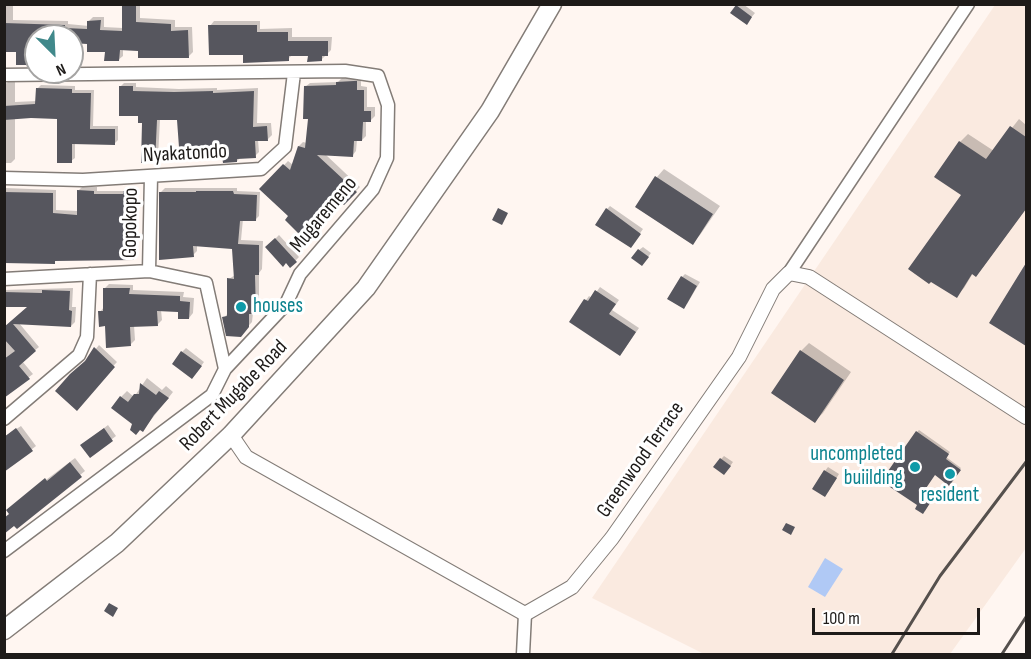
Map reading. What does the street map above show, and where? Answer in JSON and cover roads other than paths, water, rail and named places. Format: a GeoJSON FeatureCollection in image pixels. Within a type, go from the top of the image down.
{"type":"FeatureCollection","features":[{"type":"Feature","properties":{"kind":"main road","name":"Robert Mugabe Road"},"geometry":{"type":"LineString","coordinates":[[4,630],[117,543],[231,435],[366,288],[490,111],[552,4]]}},
{"type":"Feature","properties":{"kind":"street","name":"Greenwood Terrace"},"geometry":{"type":"LineString","coordinates":[[525,614],[572,588],[612,538],[739,357],[773,289],[789,273],[968,4]]}},
{"type":"Feature","properties":{"kind":"street","name":"Mugaremeno"},"geometry":{"type":"LineString","coordinates":[[4,75],[345,71],[378,75],[388,105],[387,158],[373,189],[300,274],[286,304],[225,369],[212,395],[4,551]]}},
{"type":"Feature","properties":{"kind":"street","name":"Nyakatondo"},"geometry":{"type":"LineString","coordinates":[[4,178],[83,180],[261,169],[285,147],[294,73]]}},
{"type":"Feature","properties":{"kind":"street","name":"Gopokopo"},"geometry":{"type":"LineString","coordinates":[[150,271],[151,176]]}},
{"type":"Feature","properties":{"kind":"street"},"geometry":{"type":"LineString","coordinates":[[4,279],[150,271],[206,283],[225,369]]}},
{"type":"Feature","properties":{"kind":"street"},"geometry":{"type":"LineString","coordinates":[[789,273],[809,277],[1026,417]]}},
{"type":"Feature","properties":{"kind":"street"},"geometry":{"type":"LineString","coordinates":[[4,420],[79,355],[87,337],[90,274]]}},
{"type":"Feature","properties":{"kind":"street"},"geometry":{"type":"LineString","coordinates":[[231,435],[246,457],[525,614],[523,654]]}},
{"type":"Feature","properties":{"kind":"water"},"geometry":{"type":"Polygon","coordinates":[[[825,558],[843,569],[825,597],[808,587],[825,558]]]}},
{"type":"Feature","properties":{"kind":"railway"},"geometry":{"type":"LineString","coordinates":[[892,654],[940,576],[1026,462]]}},
{"type":"Feature","properties":{"kind":"railway"},"geometry":{"type":"LineString","coordinates":[[1002,654],[1026,617]]}},
{"type":"Feature","properties":{"kind":"place","name":"houses"},"geometry":{"type":"Point","coordinates":[241,307]}},
{"type":"Feature","properties":{"kind":"place","name":"uncompleted buiilding"},"geometry":{"type":"Point","coordinates":[915,467]}},
{"type":"Feature","properties":{"kind":"place","name":"resident"},"geometry":{"type":"Point","coordinates":[950,474]}}]}
